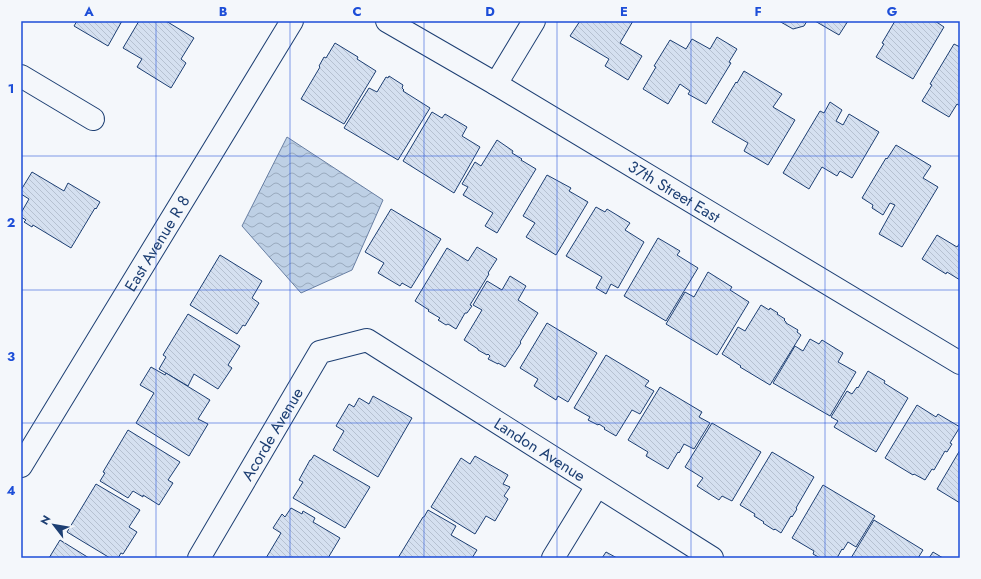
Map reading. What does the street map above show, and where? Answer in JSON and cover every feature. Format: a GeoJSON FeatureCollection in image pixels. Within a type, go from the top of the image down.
{"type":"FeatureCollection","features":[{"type":"Feature","properties":{"kind":"street","name":"East Avenue R 8"},"geometry":{"type":"LineString","coordinates":[[21,466],[292,21]]}},
{"type":"Feature","properties":{"kind":"street","name":"37th Street East"},"geometry":{"type":"LineString","coordinates":[[388,21],[496,84],[960,363]]}},
{"type":"Feature","properties":{"kind":"street"},"geometry":{"type":"LineString","coordinates":[[496,84],[534,21]]}},
{"type":"Feature","properties":{"kind":"street"},"geometry":{"type":"LineString","coordinates":[[21,76],[93,119]]}},
{"type":"Feature","properties":{"kind":"street","name":"Landon Avenue"},"geometry":{"type":"LineString","coordinates":[[367,340],[712,558]]}},
{"type":"Feature","properties":{"kind":"street","name":"Acorde Avenue"},"geometry":{"type":"LineString","coordinates":[[198,558],[320,352],[367,340]]}},
{"type":"Feature","properties":{"kind":"street"},"geometry":{"type":"LineString","coordinates":[[553,558],[597,486]]}},
{"type":"Feature","properties":{"kind":"water"},"geometry":{"type":"Polygon","coordinates":[[[287,137],[383,200],[352,270],[301,293],[242,226],[287,137]]]}},
{"type":"Feature","properties":{"kind":"building"},"geometry":{"type":"Polygon","coordinates":[[[77,21],[122,21],[108,46],[74,26],[77,21]]]}},
{"type":"Feature","properties":{"kind":"building"},"geometry":{"type":"Polygon","coordinates":[[[139,21],[166,21],[194,38],[181,59],[186,63],[171,88],[137,67],[142,59],[123,48],[139,21]]]}},
{"type":"Feature","properties":{"kind":"building"},"geometry":{"type":"Polygon","coordinates":[[[580,21],[633,21],[620,43],[642,56],[628,80],[605,66],[609,59],[570,36],[580,21]]]}},
{"type":"Feature","properties":{"kind":"building"},"geometry":{"type":"Polygon","coordinates":[[[779,21],[807,21],[804,26],[793,29],[779,21]]]}},
{"type":"Feature","properties":{"kind":"building"},"geometry":{"type":"Polygon","coordinates":[[[815,21],[848,21],[839,35],[815,21]]]}},
{"type":"Feature","properties":{"kind":"building"},"geometry":{"type":"Polygon","coordinates":[[[895,21],[935,21],[944,27],[913,79],[876,57],[884,44],[882,43],[895,21]]]}},
{"type":"Feature","properties":{"kind":"building"},"geometry":{"type":"Polygon","coordinates":[[[717,37],[737,49],[729,62],[731,63],[706,104],[688,94],[690,91],[680,84],[668,104],[643,89],[656,67],[654,66],[670,40],[686,49],[692,39],[710,49],[717,37]]]}},
{"type":"Feature","properties":{"kind":"building"},"geometry":{"type":"Polygon","coordinates":[[[335,43],[358,57],[357,59],[376,71],[344,124],[301,99],[320,67],[319,66],[324,57],[326,58],[335,43]]]}},
{"type":"Feature","properties":{"kind":"building"},"geometry":{"type":"Polygon","coordinates":[[[954,44],[960,47],[960,106],[957,104],[949,117],[922,101],[932,85],[930,84],[954,44]]]}},
{"type":"Feature","properties":{"kind":"building"},"geometry":{"type":"Polygon","coordinates":[[[744,71],[782,94],[773,107],[795,120],[768,165],[744,151],[748,143],[712,122],[744,71]]]}},
{"type":"Feature","properties":{"kind":"building"},"geometry":{"type":"Polygon","coordinates":[[[389,76],[403,85],[403,91],[430,108],[398,160],[344,128],[369,88],[377,92],[386,77],[388,78],[389,76]]]}},
{"type":"Feature","properties":{"kind":"building"},"geometry":{"type":"Polygon","coordinates":[[[830,102],[842,110],[836,121],[843,125],[849,114],[879,132],[852,178],[840,171],[837,176],[822,167],[809,189],[783,173],[820,111],[824,113],[830,102]]]}},
{"type":"Feature","properties":{"kind":"building"},"geometry":{"type":"Polygon","coordinates":[[[432,112],[442,118],[445,114],[467,127],[462,136],[480,147],[454,193],[403,161],[432,112]]]}},
{"type":"Feature","properties":{"kind":"building"},"geometry":{"type":"Polygon","coordinates":[[[497,140],[513,151],[512,153],[522,159],[521,160],[536,169],[497,233],[485,226],[493,213],[463,195],[468,187],[462,184],[475,162],[481,166],[497,140]]]}},
{"type":"Feature","properties":{"kind":"building"},"geometry":{"type":"Polygon","coordinates":[[[896,145],[931,166],[923,178],[938,187],[902,247],[879,234],[895,205],[890,203],[883,215],[872,208],[873,205],[862,198],[886,158],[887,159],[896,145]]]}},
{"type":"Feature","properties":{"kind":"building"},"geometry":{"type":"Polygon","coordinates":[[[32,172],[64,191],[68,183],[100,202],[71,248],[33,225],[32,227],[24,222],[26,220],[21,217],[21,213],[29,199],[21,194],[21,190],[32,172]]]}},
{"type":"Feature","properties":{"kind":"building"},"geometry":{"type":"Polygon","coordinates":[[[547,175],[571,188],[569,191],[588,202],[556,255],[526,237],[535,223],[523,216],[547,175]]]}},
{"type":"Feature","properties":{"kind":"building"},"geometry":{"type":"Polygon","coordinates":[[[596,207],[605,212],[607,209],[630,223],[625,230],[644,242],[618,288],[611,284],[606,294],[596,288],[602,277],[566,256],[596,207]]]}},
{"type":"Feature","properties":{"kind":"building"},"geometry":{"type":"Polygon","coordinates":[[[391,209],[441,239],[411,288],[402,283],[400,286],[378,273],[384,263],[365,252],[391,209]]]}},
{"type":"Feature","properties":{"kind":"building"},"geometry":{"type":"Polygon","coordinates":[[[937,235],[957,247],[960,243],[960,280],[947,272],[946,274],[922,259],[937,235]]]}},
{"type":"Feature","properties":{"kind":"building"},"geometry":{"type":"Polygon","coordinates":[[[658,238],[680,251],[677,255],[698,268],[666,321],[624,296],[658,238]]]}},
{"type":"Feature","properties":{"kind":"building"},"geometry":{"type":"Polygon","coordinates":[[[477,247],[497,259],[470,305],[472,306],[467,313],[465,313],[456,329],[438,320],[440,318],[415,301],[447,248],[468,261],[477,247]]]}},
{"type":"Feature","properties":{"kind":"building"},"geometry":{"type":"Polygon","coordinates":[[[220,255],[262,281],[252,298],[259,303],[245,326],[243,325],[237,334],[190,305],[220,255]]]}},
{"type":"Feature","properties":{"kind":"building"},"geometry":{"type":"Polygon","coordinates":[[[708,272],[732,287],[730,290],[749,302],[717,355],[666,324],[685,292],[694,297],[708,272]]]}},
{"type":"Feature","properties":{"kind":"building"},"geometry":{"type":"Polygon","coordinates":[[[510,276],[526,286],[518,300],[538,313],[505,367],[488,359],[490,356],[488,354],[487,355],[478,350],[464,340],[482,310],[473,305],[487,281],[502,290],[510,276]]]}},
{"type":"Feature","properties":{"kind":"building"},"geometry":{"type":"Polygon","coordinates":[[[761,305],[778,313],[777,314],[785,319],[784,320],[786,323],[798,330],[797,332],[801,335],[770,385],[722,354],[738,327],[745,331],[761,305]]]}},
{"type":"Feature","properties":{"kind":"building"},"geometry":{"type":"Polygon","coordinates":[[[188,314],[240,346],[228,365],[232,368],[218,389],[194,374],[188,386],[159,369],[166,357],[163,355],[188,314]]]}},
{"type":"Feature","properties":{"kind":"building"},"geometry":{"type":"Polygon","coordinates":[[[547,323],[597,353],[568,402],[558,396],[556,400],[534,386],[538,379],[520,368],[547,323]]]}},
{"type":"Feature","properties":{"kind":"building"},"geometry":{"type":"Polygon","coordinates":[[[810,339],[819,344],[822,340],[843,353],[838,362],[856,372],[830,416],[773,383],[795,346],[803,351],[810,339]]]}},
{"type":"Feature","properties":{"kind":"building"},"geometry":{"type":"Polygon","coordinates":[[[606,355],[649,381],[645,386],[654,391],[640,414],[632,410],[616,436],[604,429],[605,428],[599,424],[598,425],[588,420],[590,417],[574,408],[606,355]]]}},
{"type":"Feature","properties":{"kind":"building"},"geometry":{"type":"Polygon","coordinates":[[[151,367],[165,375],[166,373],[210,400],[198,419],[208,424],[189,456],[136,423],[154,393],[140,385],[151,367]]]}},
{"type":"Feature","properties":{"kind":"building"},"geometry":{"type":"Polygon","coordinates":[[[868,371],[885,381],[884,383],[908,398],[876,452],[834,427],[838,421],[831,417],[847,391],[852,394],[857,387],[858,388],[868,371]]]}},
{"type":"Feature","properties":{"kind":"building"},"geometry":{"type":"Polygon","coordinates":[[[660,387],[702,412],[699,417],[710,423],[694,449],[684,444],[668,469],[646,456],[648,452],[628,440],[660,387]]]}},
{"type":"Feature","properties":{"kind":"building"},"geometry":{"type":"Polygon","coordinates":[[[373,396],[412,418],[378,477],[333,450],[344,431],[336,426],[349,404],[354,407],[359,398],[369,404],[373,396]]]}},
{"type":"Feature","properties":{"kind":"building"},"geometry":{"type":"Polygon","coordinates":[[[917,405],[936,417],[938,414],[960,427],[950,443],[952,444],[947,452],[945,451],[934,470],[932,469],[925,480],[914,474],[913,475],[885,458],[917,405]]]}},
{"type":"Feature","properties":{"kind":"building"},"geometry":{"type":"Polygon","coordinates":[[[712,423],[761,452],[732,501],[722,496],[719,500],[697,486],[703,478],[685,467],[712,423]]]}},
{"type":"Feature","properties":{"kind":"building"},"geometry":{"type":"Polygon","coordinates":[[[128,430],[180,462],[168,480],[173,483],[159,505],[143,495],[143,497],[133,491],[128,498],[100,481],[105,473],[103,472],[128,430]]]}},
{"type":"Feature","properties":{"kind":"building"},"geometry":{"type":"Polygon","coordinates":[[[960,450],[960,503],[937,489],[960,450]]]}},
{"type":"Feature","properties":{"kind":"building"},"geometry":{"type":"Polygon","coordinates":[[[772,452],[814,477],[796,508],[797,509],[781,533],[763,523],[764,522],[754,516],[755,514],[740,505],[772,452]]]}},
{"type":"Feature","properties":{"kind":"building"},"geometry":{"type":"Polygon","coordinates":[[[314,455],[370,487],[345,528],[293,498],[303,482],[299,480],[314,455]]]}},
{"type":"Feature","properties":{"kind":"building"},"geometry":{"type":"Polygon","coordinates":[[[475,456],[508,475],[503,484],[510,487],[504,496],[508,499],[495,521],[486,516],[475,534],[431,507],[461,458],[470,464],[475,456]]]}},
{"type":"Feature","properties":{"kind":"building"},"geometry":{"type":"Polygon","coordinates":[[[96,484],[140,510],[129,527],[137,532],[123,554],[121,553],[118,558],[110,558],[67,532],[96,484]]]}},
{"type":"Feature","properties":{"kind":"building"},"geometry":{"type":"Polygon","coordinates":[[[823,485],[875,516],[856,547],[848,542],[837,558],[820,558],[813,554],[814,551],[792,538],[823,485]]]}},
{"type":"Feature","properties":{"kind":"building"},"geometry":{"type":"Polygon","coordinates":[[[291,508],[302,514],[303,511],[315,518],[313,522],[340,538],[328,558],[266,558],[281,533],[273,528],[282,514],[285,517],[291,508]]]}},
{"type":"Feature","properties":{"kind":"building"},"geometry":{"type":"Polygon","coordinates":[[[428,510],[456,526],[451,535],[477,550],[472,558],[398,558],[428,510]]]}},
{"type":"Feature","properties":{"kind":"building"},"geometry":{"type":"Polygon","coordinates":[[[874,520],[923,550],[918,558],[851,558],[874,520]]]}},
{"type":"Feature","properties":{"kind":"building"},"geometry":{"type":"Polygon","coordinates":[[[60,540],[89,558],[49,558],[60,540]]]}},
{"type":"Feature","properties":{"kind":"building"},"geometry":{"type":"Polygon","coordinates":[[[606,552],[617,558],[602,558],[606,552]]]}},
{"type":"Feature","properties":{"kind":"building"},"geometry":{"type":"Polygon","coordinates":[[[933,552],[943,558],[929,558],[933,552]]]}}]}
